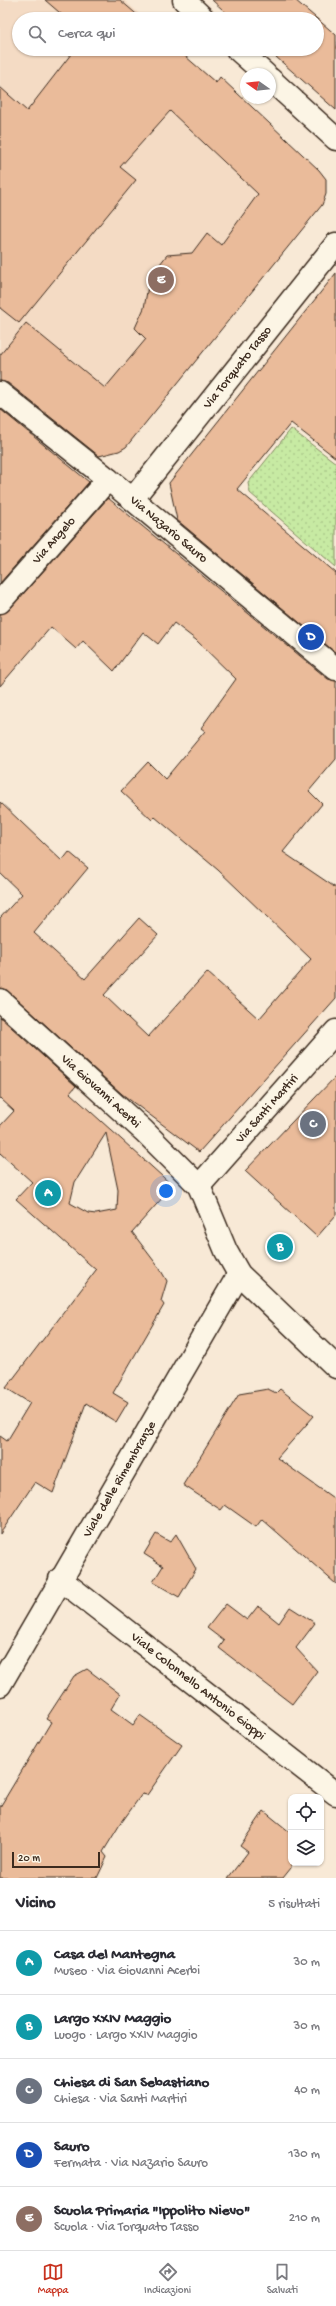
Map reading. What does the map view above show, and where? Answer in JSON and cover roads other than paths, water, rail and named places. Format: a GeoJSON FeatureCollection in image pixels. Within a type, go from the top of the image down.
{"type":"FeatureCollection","features":[{"type":"Feature","properties":{"kind":"street"},"geometry":{"type":"LineString","coordinates":[[184,0],[197,12]]}},
{"type":"Feature","properties":{"kind":"street"},"geometry":{"type":"LineString","coordinates":[[245,56],[258,68]]}},
{"type":"Feature","properties":{"kind":"street"},"geometry":{"type":"LineString","coordinates":[[276,84],[336,139]]}},
{"type":"Feature","properties":{"kind":"street","name":"Via Torquato Tasso"},"geometry":{"type":"LineString","coordinates":[[139,491],[336,244]]}},
{"type":"Feature","properties":{"kind":"street","name":"Via Nazario Sauro"},"geometry":{"type":"LineString","coordinates":[[0,393],[108,479],[336,669]]}},
{"type":"Feature","properties":{"kind":"street","name":"Via Angelo"},"geometry":{"type":"LineString","coordinates":[[0,602],[108,479]]}},
{"type":"Feature","properties":{"kind":"street","name":"Via Giovanni Acerbi"},"geometry":{"type":"LineString","coordinates":[[0,1000],[144,1131],[198,1186]]}},
{"type":"Feature","properties":{"kind":"street","name":"Via Santi Martiri"},"geometry":{"type":"LineString","coordinates":[[198,1186],[336,1031]]}},
{"type":"Feature","properties":{"kind":"street"},"geometry":{"type":"LineString","coordinates":[[198,1186],[226,1251],[240,1274],[336,1366]]}},
{"type":"Feature","properties":{"kind":"street","name":"Viale delle Rimembranze"},"geometry":{"type":"LineString","coordinates":[[0,1685],[60,1579],[240,1274]]}},
{"type":"Feature","properties":{"kind":"street","name":"Viale Colonnello Antonio Gioppi"},"geometry":{"type":"LineString","coordinates":[[60,1579],[336,1794]]}},
{"type":"Feature","properties":{"kind":"place","name":"Scuola Primaria \"Ippolito Nievo\""},"geometry":{"type":"Point","coordinates":[161,280]}},
{"type":"Feature","properties":{"kind":"place","name":"Sauro"},"geometry":{"type":"Point","coordinates":[311,637]}},
{"type":"Feature","properties":{"kind":"place","name":"Chiesa di San Sebastiano"},"geometry":{"type":"Point","coordinates":[313,1124]}},
{"type":"Feature","properties":{"kind":"place","name":"Casa del Mantegna"},"geometry":{"type":"Point","coordinates":[48,1193]}},
{"type":"Feature","properties":{"kind":"place","name":"Largo XXIV Maggio"},"geometry":{"type":"Point","coordinates":[280,1247]}}]}
